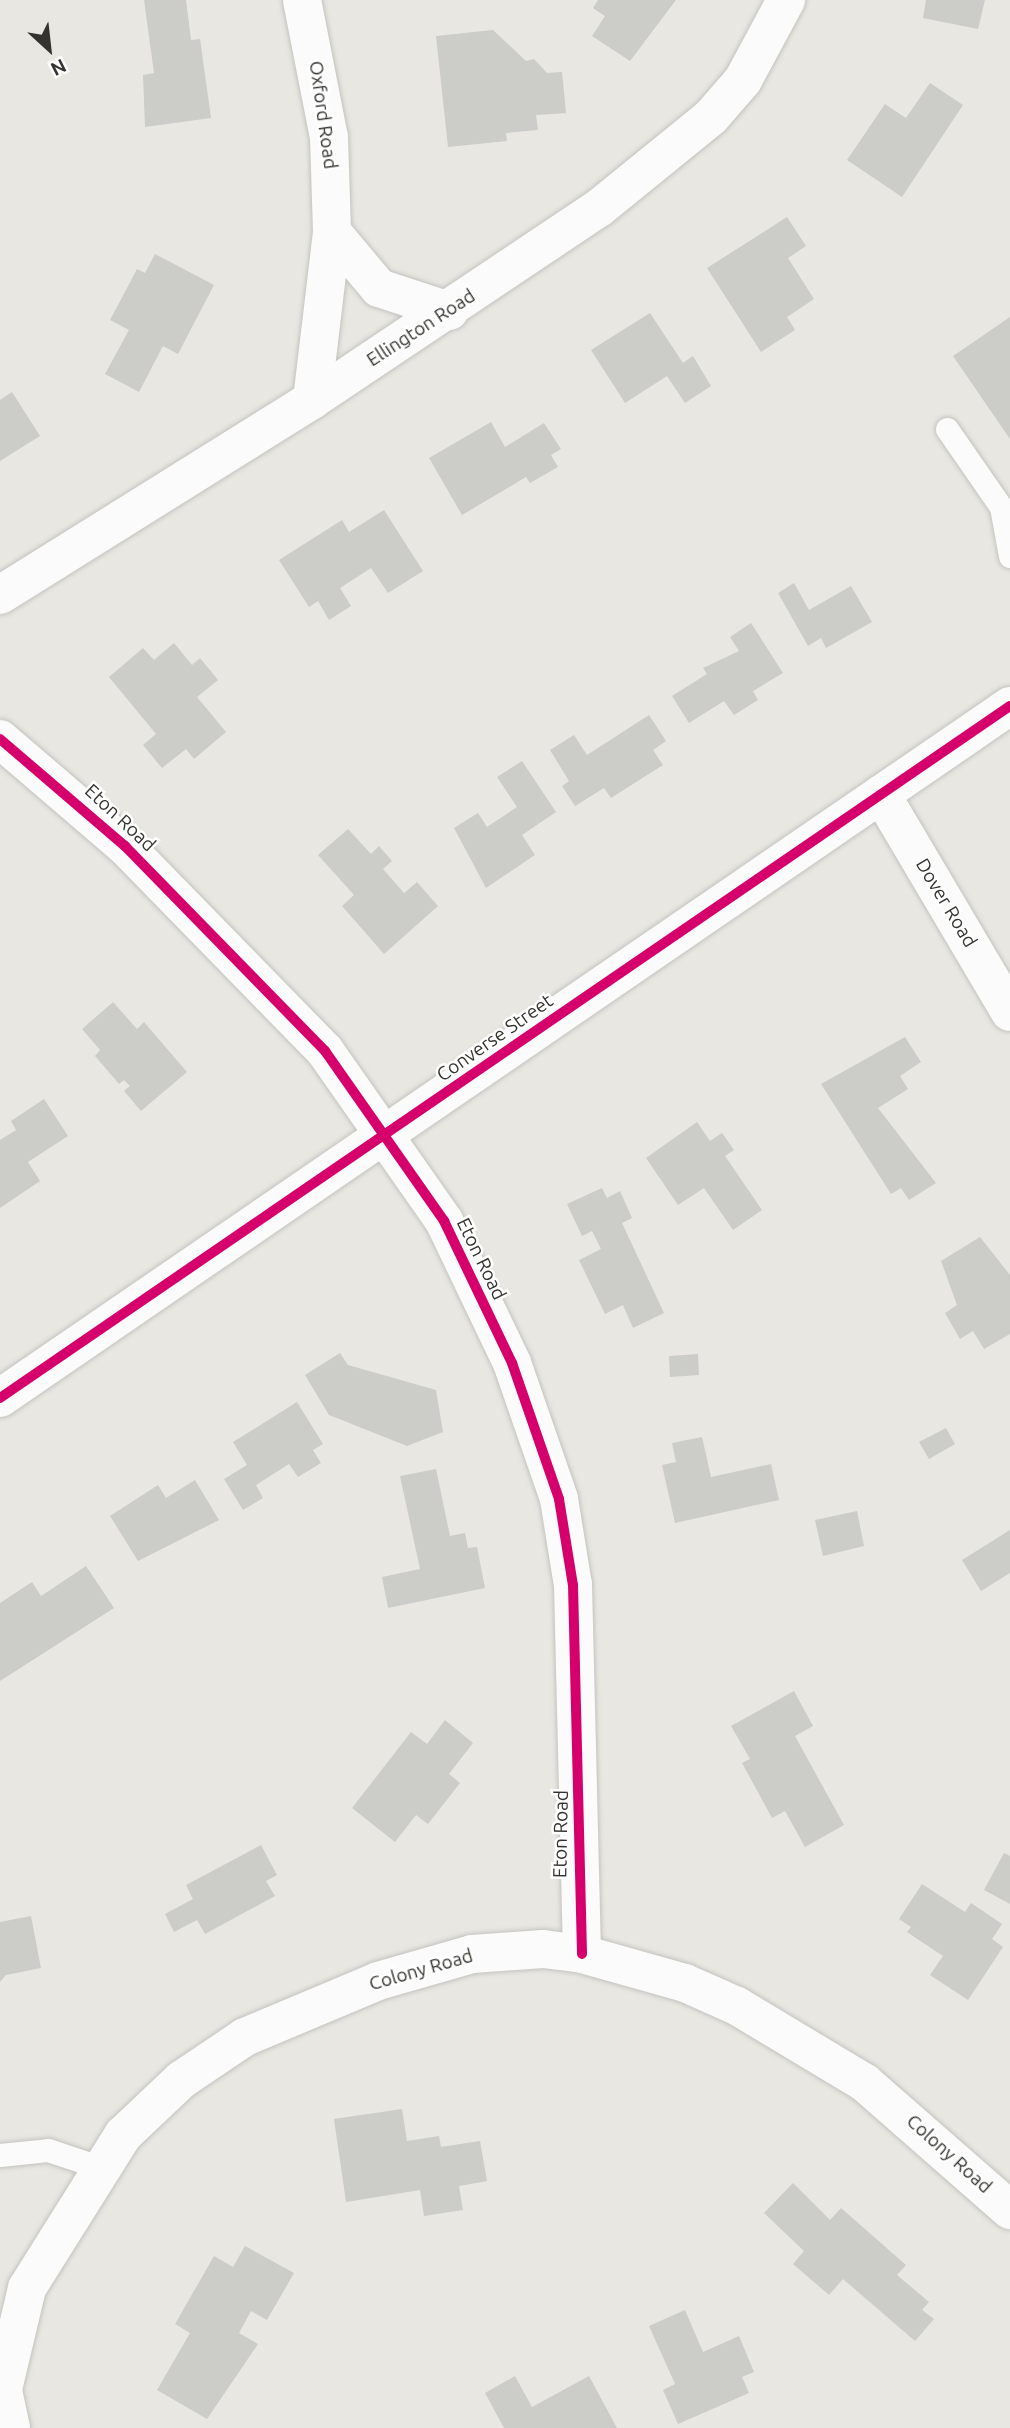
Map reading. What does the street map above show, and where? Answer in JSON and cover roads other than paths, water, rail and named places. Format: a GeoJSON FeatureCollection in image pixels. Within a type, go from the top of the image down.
{"type":"FeatureCollection","features":[{"type":"Feature","properties":{"kind":"street","name":"Oxford Road"},"geometry":{"type":"LineString","coordinates":[[302,0],[329,137],[332,232],[312,400]]}},
{"type":"Feature","properties":{"kind":"street","name":"Ellington Road"},"geometry":{"type":"LineString","coordinates":[[0,595],[312,400],[599,208],[711,117],[743,80],[786,0]]}},
{"type":"Feature","properties":{"kind":"street"},"geometry":{"type":"LineString","coordinates":[[332,232],[379,288],[449,310]]}},
{"type":"Feature","properties":{"kind":"street","name":"Converse Street"},"geometry":{"type":"LineString","coordinates":[[0,1398],[1010,706]]}},
{"type":"Feature","properties":{"kind":"street","name":"Eton Road"},"geometry":{"type":"LineString","coordinates":[[0,739],[117,837],[326,1051],[444,1221],[512,1363],[559,1499],[578,1661],[582,1954]]}},
{"type":"Feature","properties":{"kind":"street","name":"Dover Road"},"geometry":{"type":"LineString","coordinates":[[881,794],[1010,1012]]}},
{"type":"Feature","properties":{"kind":"street","name":"Colony Road"},"geometry":{"type":"LineString","coordinates":[[11,2428],[1,2385],[27,2288],[99,2167],[181,2080],[245,2036],[313,2004],[472,1954],[530,1949],[582,1954],[685,1983],[790,2034],[865,2083],[1010,2210]]}},
{"type":"Feature","properties":{"kind":"lane"},"geometry":{"type":"LineString","coordinates":[[947,429],[1001,507],[1010,556]]}},
{"type":"Feature","properties":{"kind":"lane"},"geometry":{"type":"LineString","coordinates":[[0,2155],[48,2150],[99,2167]]}}]}
